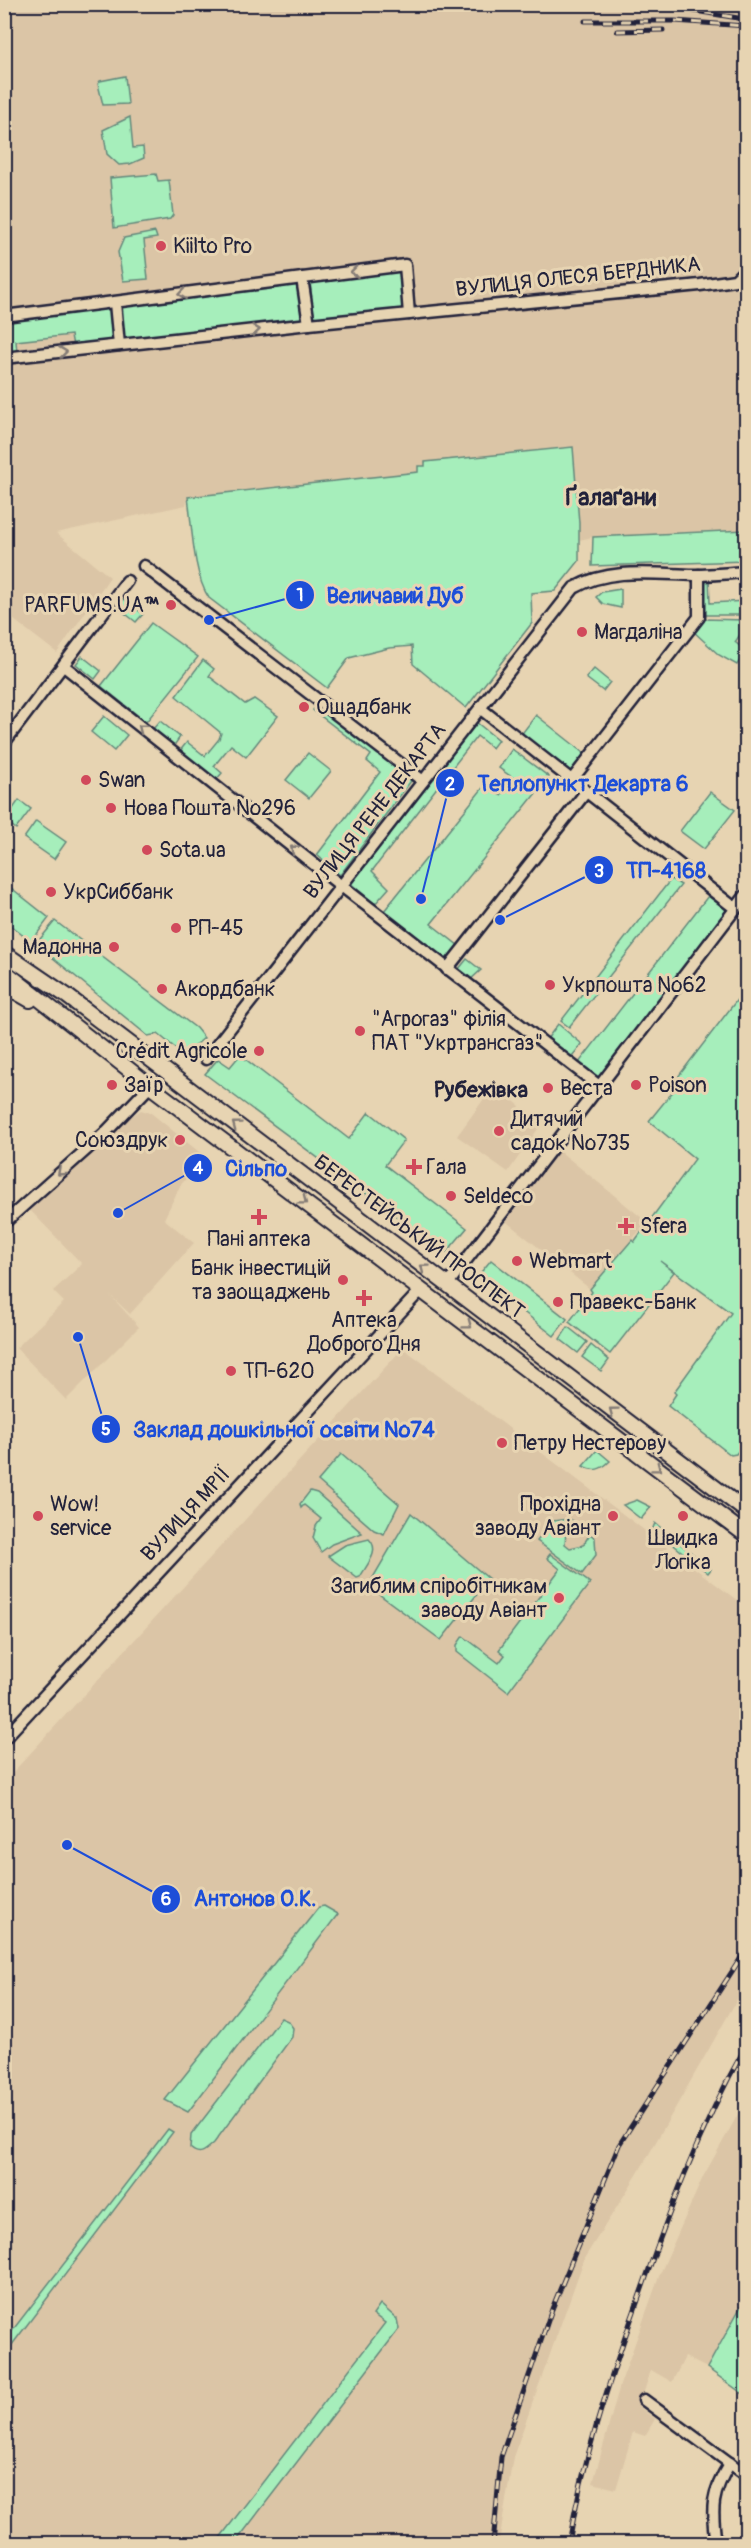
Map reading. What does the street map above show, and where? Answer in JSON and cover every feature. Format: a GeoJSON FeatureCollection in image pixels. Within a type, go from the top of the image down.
{"type":"FeatureCollection","features":[{"type":"Feature","properties":{"kind":"main road","name":"БЕРЕСТЕЙСЬКИЙ ПРОСПЕКТ"},"geometry":{"type":"LineString","coordinates":[[4,943],[67,996],[747,1511]]}},
{"type":"Feature","properties":{"kind":"main road","name":"БЕРЕСТЕЙСЬКИЙ ПРОСПЕКТ"},"geometry":{"type":"LineString","coordinates":[[4,953],[67,996]]}},
{"type":"Feature","properties":{"kind":"main road","name":"БЕРЕСТЕЙСЬКИЙ ПРОСПЕКТ"},"geometry":{"type":"LineString","coordinates":[[4,971],[150,1086],[747,1535]]}},
{"type":"Feature","properties":{"kind":"main road","name":"БЕРЕСТЕЙСЬКИЙ ПРОСПЕКТ"},"geometry":{"type":"LineString","coordinates":[[4,985],[73,1025]]}},
{"type":"Feature","properties":{"kind":"street"},"geometry":{"type":"LineString","coordinates":[[4,316],[405,265],[410,314]]}},
{"type":"Feature","properties":{"kind":"street","name":"ВУЛИЦЯ ОЛЕСЯ БЕРДНИКА"},"geometry":{"type":"LineString","coordinates":[[4,358],[309,324],[700,285],[735,280],[747,269]]}},
{"type":"Feature","properties":{"kind":"street"},"geometry":{"type":"LineString","coordinates":[[303,278],[309,324]]}},
{"type":"Feature","properties":{"kind":"street"},"geometry":{"type":"LineString","coordinates":[[115,303],[119,345]]}},
{"type":"Feature","properties":{"kind":"street"},"geometry":{"type":"LineString","coordinates":[[144,566],[423,781]]}},
{"type":"Feature","properties":{"kind":"street"},"geometry":{"type":"LineString","coordinates":[[571,781],[699,617],[699,574],[747,572]]}},
{"type":"Feature","properties":{"kind":"street","name":"ВУЛИЦЯ РЕНЕ ДЕКАРТА"},"geometry":{"type":"LineString","coordinates":[[206,1059],[574,588],[588,580],[618,574],[699,574]]}},
{"type":"Feature","properties":{"kind":"street"},"geometry":{"type":"LineString","coordinates":[[4,742],[127,581]]}},
{"type":"Feature","properties":{"kind":"street"},"geometry":{"type":"LineString","coordinates":[[64,666],[340,886],[599,1086]]}},
{"type":"Feature","properties":{"kind":"street"},"geometry":{"type":"LineString","coordinates":[[481,709],[736,909]]}},
{"type":"Feature","properties":{"kind":"street"},"geometry":{"type":"LineString","coordinates":[[447,969],[586,792]]}},
{"type":"Feature","properties":{"kind":"street"},"geometry":{"type":"LineString","coordinates":[[447,1286],[747,895]]}},
{"type":"Feature","properties":{"kind":"street"},"geometry":{"type":"LineString","coordinates":[[4,1223],[105,1133],[150,1086]]}},
{"type":"Feature","properties":{"kind":"street","name":"ВУЛИЦЯ МРІЇ"},"geometry":{"type":"LineString","coordinates":[[4,1738],[421,1290]]}},
{"type":"Feature","properties":{"kind":"street"},"geometry":{"type":"LineString","coordinates":[[644,2400],[747,2475]]}},
{"type":"Feature","properties":{"kind":"street"},"geometry":{"type":"LineString","coordinates":[[716,2544],[713,2506],[715,2490],[730,2463]]}},
{"type":"Feature","properties":{"kind":"shaded area"},"geometry":{"type":"Polygon","coordinates":[[[4,5],[746,5],[746,530],[593,537],[579,540],[573,447],[425,463],[426,466],[418,472],[188,497],[186,505],[56,533],[110,577],[57,653],[5,613],[4,5]]]}},
{"type":"Feature","properties":{"kind":"shaded area","name":"Дитячий садок №735"},"geometry":{"type":"Polygon","coordinates":[[[494,1085],[520,1106],[518,1110],[540,1126],[508,1172],[457,1136],[494,1085]]]}},
{"type":"Feature","properties":{"kind":"shaded area"},"geometry":{"type":"Polygon","coordinates":[[[141,1110],[151,1113],[204,1156],[180,1186],[164,1219],[194,1243],[130,1314],[110,1295],[139,1327],[66,1400],[16,1348],[64,1302],[53,1291],[82,1264],[30,1210],[128,1119],[141,1110]]]}},
{"type":"Feature","properties":{"kind":"shaded area"},"geometry":{"type":"Polygon","coordinates":[[[557,1149],[647,1222],[590,1289],[503,1219],[557,1149]]]}},
{"type":"Feature","properties":{"kind":"shaded area"},"geometry":{"type":"Polygon","coordinates":[[[403,1348],[746,1607],[746,1984],[637,2175],[585,2257],[513,2457],[499,2543],[5,2543],[4,1782],[403,1348]]]}},
{"type":"Feature","properties":{"kind":"shaded area"},"geometry":{"type":"Polygon","coordinates":[[[746,2100],[746,2297],[707,2368],[685,2357],[672,2382],[651,2370],[639,2407],[655,2419],[645,2436],[633,2432],[616,2489],[593,2483],[620,2385],[660,2274],[703,2177],[746,2100]]]}},
{"type":"Feature","properties":{"kind":"green space"},"geometry":{"type":"Polygon","coordinates":[[[125,76],[128,104],[103,105],[98,84],[100,81],[125,76]]]}},
{"type":"Feature","properties":{"kind":"green space"},"geometry":{"type":"Polygon","coordinates":[[[130,117],[133,148],[143,147],[144,158],[130,164],[119,165],[107,154],[103,130],[130,117]]]}},
{"type":"Feature","properties":{"kind":"green space"},"geometry":{"type":"Polygon","coordinates":[[[156,174],[158,181],[169,180],[173,215],[170,219],[114,228],[110,178],[156,174]]]}},
{"type":"Feature","properties":{"kind":"green space"},"geometry":{"type":"Polygon","coordinates":[[[155,232],[157,238],[144,240],[148,279],[123,281],[118,252],[124,238],[155,232]]]}},
{"type":"Feature","properties":{"kind":"green space"},"geometry":{"type":"Polygon","coordinates":[[[401,270],[404,310],[314,319],[310,281],[401,270]]]}},
{"type":"Feature","properties":{"kind":"green space"},"geometry":{"type":"Polygon","coordinates":[[[299,283],[304,319],[123,340],[119,306],[299,283]]]}},
{"type":"Feature","properties":{"kind":"green space"},"geometry":{"type":"Polygon","coordinates":[[[112,307],[114,342],[73,346],[71,335],[16,341],[17,352],[5,354],[4,319],[112,307]]]}},
{"type":"Feature","properties":{"kind":"green space"},"geometry":{"type":"Polygon","coordinates":[[[573,447],[579,523],[579,561],[555,591],[531,593],[532,623],[466,708],[413,664],[412,646],[389,648],[349,658],[327,688],[209,598],[204,588],[196,563],[188,497],[418,472],[418,466],[425,466],[425,462],[573,447]]]}},
{"type":"Feature","properties":{"kind":"green space"},"geometry":{"type":"Polygon","coordinates":[[[746,530],[746,561],[592,566],[593,537],[746,530]]]}},
{"type":"Feature","properties":{"kind":"green space"},"geometry":{"type":"Polygon","coordinates":[[[709,577],[710,603],[746,601],[746,615],[702,615],[702,578],[709,577]]]}},
{"type":"Feature","properties":{"kind":"green space"},"geometry":{"type":"Polygon","coordinates":[[[621,589],[621,608],[603,604],[596,597],[602,592],[621,589]]]}},
{"type":"Feature","properties":{"kind":"green space"},"geometry":{"type":"Polygon","coordinates":[[[124,599],[143,614],[136,622],[117,607],[124,599]]]}},
{"type":"Feature","properties":{"kind":"green space"},"geometry":{"type":"Polygon","coordinates":[[[702,619],[746,620],[746,626],[735,642],[746,651],[737,665],[719,655],[693,631],[702,619]]]}},
{"type":"Feature","properties":{"kind":"green space"},"geometry":{"type":"Polygon","coordinates":[[[151,623],[198,657],[146,722],[101,686],[151,623]]]}},
{"type":"Feature","properties":{"kind":"green space"},"geometry":{"type":"Polygon","coordinates":[[[82,656],[101,671],[95,679],[76,664],[82,656]]]}},
{"type":"Feature","properties":{"kind":"green space"},"geometry":{"type":"Polygon","coordinates":[[[203,660],[214,669],[209,676],[245,704],[254,699],[278,716],[246,757],[231,745],[214,766],[222,773],[215,781],[179,752],[187,742],[205,756],[221,733],[176,696],[203,660]]]}},
{"type":"Feature","properties":{"kind":"green space"},"geometry":{"type":"Polygon","coordinates":[[[594,669],[610,682],[603,691],[586,678],[594,669]]]}},
{"type":"Feature","properties":{"kind":"green space"},"geometry":{"type":"Polygon","coordinates":[[[317,705],[411,777],[411,781],[340,875],[317,855],[380,772],[367,761],[371,755],[313,710],[317,705]]]}},
{"type":"Feature","properties":{"kind":"green space"},"geometry":{"type":"Polygon","coordinates":[[[536,715],[588,756],[571,777],[520,736],[536,715]]]}},
{"type":"Feature","properties":{"kind":"green space"},"geometry":{"type":"Polygon","coordinates":[[[104,716],[127,735],[114,751],[91,732],[104,716]]]}},
{"type":"Feature","properties":{"kind":"green space"},"geometry":{"type":"Polygon","coordinates":[[[160,721],[180,737],[173,747],[152,730],[160,721]]]}},
{"type":"Feature","properties":{"kind":"green space"},"geometry":{"type":"Polygon","coordinates":[[[476,722],[498,740],[492,748],[477,736],[372,871],[389,888],[375,904],[349,882],[476,722]]]}},
{"type":"Feature","properties":{"kind":"green space"},"geometry":{"type":"Polygon","coordinates":[[[512,749],[549,777],[431,924],[459,946],[449,960],[444,960],[384,911],[486,784],[501,795],[513,778],[499,768],[512,749]]]}},
{"type":"Feature","properties":{"kind":"green space"},"geometry":{"type":"Polygon","coordinates":[[[308,753],[331,771],[309,798],[286,780],[308,753]]]}},
{"type":"Feature","properties":{"kind":"green space"},"geometry":{"type":"Polygon","coordinates":[[[710,792],[735,810],[704,849],[680,831],[710,792]]]}},
{"type":"Feature","properties":{"kind":"green space"},"geometry":{"type":"Polygon","coordinates":[[[19,800],[31,809],[16,829],[5,820],[19,800]]]}},
{"type":"Feature","properties":{"kind":"green space"},"geometry":{"type":"Polygon","coordinates":[[[36,821],[66,842],[54,859],[24,838],[36,821]]]}},
{"type":"Feature","properties":{"kind":"green space"},"geometry":{"type":"Polygon","coordinates":[[[671,879],[681,885],[569,1027],[561,1021],[671,879]]]}},
{"type":"Feature","properties":{"kind":"green space"},"geometry":{"type":"Polygon","coordinates":[[[5,883],[49,918],[31,942],[5,921],[5,883]]]}},
{"type":"Feature","properties":{"kind":"green space"},"geometry":{"type":"Polygon","coordinates":[[[708,896],[728,911],[598,1079],[578,1064],[708,896]]]}},
{"type":"Feature","properties":{"kind":"green space"},"geometry":{"type":"Polygon","coordinates":[[[55,921],[196,1028],[204,1038],[184,1055],[158,1034],[148,1036],[36,944],[55,921]]]}},
{"type":"Feature","properties":{"kind":"green space"},"geometry":{"type":"Polygon","coordinates":[[[467,959],[481,970],[470,980],[458,970],[467,959]]]}},
{"type":"Feature","properties":{"kind":"green space"},"geometry":{"type":"Polygon","coordinates":[[[746,988],[746,1449],[742,1446],[736,1454],[731,1455],[668,1406],[676,1394],[674,1392],[731,1313],[660,1261],[674,1272],[610,1354],[569,1322],[592,1292],[590,1289],[632,1240],[634,1242],[695,1159],[649,1121],[675,1089],[671,1086],[746,988]]]}},
{"type":"Feature","properties":{"kind":"green space"},"geometry":{"type":"Polygon","coordinates":[[[558,1024],[582,1044],[572,1056],[567,1057],[548,1043],[547,1039],[558,1024]]]}},
{"type":"Feature","properties":{"kind":"green space"},"geometry":{"type":"Polygon","coordinates":[[[240,1055],[349,1139],[369,1112],[404,1140],[385,1165],[467,1228],[446,1253],[205,1074],[218,1059],[230,1067],[240,1055]]]}},
{"type":"Feature","properties":{"kind":"green space"},"geometry":{"type":"Polygon","coordinates":[[[491,1260],[567,1319],[554,1336],[478,1276],[491,1260]]]}},
{"type":"Feature","properties":{"kind":"green space"},"geometry":{"type":"Polygon","coordinates":[[[568,1327],[587,1342],[578,1353],[560,1339],[568,1327]]]}},
{"type":"Feature","properties":{"kind":"green space"},"geometry":{"type":"Polygon","coordinates":[[[591,1345],[609,1360],[601,1371],[582,1357],[591,1345]]]}},
{"type":"Feature","properties":{"kind":"green space"},"geometry":{"type":"Polygon","coordinates":[[[597,1450],[610,1461],[597,1469],[583,1466],[597,1450]]]}},
{"type":"Feature","properties":{"kind":"green space"},"geometry":{"type":"Polygon","coordinates":[[[341,1454],[399,1504],[384,1534],[374,1530],[318,1481],[341,1454]]]}},
{"type":"Feature","properties":{"kind":"green space"},"geometry":{"type":"Polygon","coordinates":[[[310,1491],[317,1493],[362,1533],[332,1544],[321,1552],[313,1538],[316,1526],[321,1519],[304,1505],[301,1508],[300,1504],[310,1491]]]}},
{"type":"Feature","properties":{"kind":"green space"},"geometry":{"type":"Polygon","coordinates":[[[637,1500],[651,1507],[641,1519],[623,1505],[637,1500]]]}},
{"type":"Feature","properties":{"kind":"green space"},"geometry":{"type":"Polygon","coordinates":[[[411,1513],[489,1579],[441,1640],[368,1586],[411,1513]]]}},
{"type":"Feature","properties":{"kind":"green space"},"geometry":{"type":"Polygon","coordinates":[[[569,1519],[573,1521],[566,1531],[565,1544],[570,1548],[583,1545],[590,1534],[595,1538],[596,1555],[582,1574],[537,1541],[553,1521],[569,1519]]]}},
{"type":"Feature","properties":{"kind":"green space"},"geometry":{"type":"Polygon","coordinates":[[[655,1523],[711,1569],[708,1573],[653,1528],[655,1523]]]}},
{"type":"Feature","properties":{"kind":"green space"},"geometry":{"type":"Polygon","coordinates":[[[369,1539],[374,1548],[373,1553],[360,1577],[357,1578],[328,1556],[345,1545],[369,1539]]]}},
{"type":"Feature","properties":{"kind":"green space"},"geometry":{"type":"Polygon","coordinates":[[[550,1554],[590,1583],[508,1692],[457,1652],[457,1645],[463,1636],[499,1663],[505,1655],[499,1650],[560,1569],[547,1558],[550,1554]]]}},
{"type":"Feature","properties":{"kind":"green space"},"geometry":{"type":"Polygon","coordinates":[[[324,1906],[338,1914],[188,2112],[165,2100],[319,1907],[324,1906]]]}},
{"type":"Feature","properties":{"kind":"green space"},"geometry":{"type":"Polygon","coordinates":[[[281,2018],[288,2021],[293,2028],[292,2037],[214,2143],[202,2152],[194,2151],[190,2148],[191,2135],[281,2018]]]}},
{"type":"Feature","properties":{"kind":"green space"},"geometry":{"type":"Polygon","coordinates":[[[168,2129],[173,2132],[5,2354],[5,2340],[168,2129]]]}},
{"type":"Feature","properties":{"kind":"green space"},"geometry":{"type":"Polygon","coordinates":[[[746,2297],[746,2396],[707,2368],[746,2297]]]}},
{"type":"Feature","properties":{"kind":"green space"},"geometry":{"type":"Polygon","coordinates":[[[380,2304],[397,2319],[399,2329],[235,2543],[216,2543],[385,2323],[373,2314],[380,2304]]]}},
{"type":"Feature","properties":{"kind":"railway"},"geometry":{"type":"LineString","coordinates":[[652,4],[738,18]]}},
{"type":"Feature","properties":{"kind":"railway"},"geometry":{"type":"LineString","coordinates":[[585,21],[675,21],[746,26]]}},
{"type":"Feature","properties":{"kind":"railway"},"geometry":{"type":"LineString","coordinates":[[617,31],[663,30]]}},
{"type":"Feature","properties":{"kind":"railway"},"geometry":{"type":"LineString","coordinates":[[493,2544],[501,2457],[552,2309],[619,2145],[746,1950]]}},
{"type":"Feature","properties":{"kind":"railway"},"geometry":{"type":"LineString","coordinates":[[569,2544],[574,2513],[597,2424],[648,2272],[699,2141],[746,2046]]}},
{"type":"Feature","properties":{"kind":"place","name":"Kiilto Pro"},"geometry":{"type":"Point","coordinates":[161,246]}},
{"type":"Feature","properties":{"kind":"place","name":"PARFUMS.UA™"},"geometry":{"type":"Point","coordinates":[171,605]}},
{"type":"Feature","properties":{"kind":"place","name":"Величавий Дуб"},"geometry":{"type":"Point","coordinates":[209,620]}},
{"type":"Feature","properties":{"kind":"place","name":"Магдаліна"},"geometry":{"type":"Point","coordinates":[582,632]}},
{"type":"Feature","properties":{"kind":"place","name":"Ощадбанк"},"geometry":{"type":"Point","coordinates":[304,707]}},
{"type":"Feature","properties":{"kind":"place","name":"Swan"},"geometry":{"type":"Point","coordinates":[86,780]}},
{"type":"Feature","properties":{"kind":"place","name":"Нова Пошта №296"},"geometry":{"type":"Point","coordinates":[111,808]}},
{"type":"Feature","properties":{"kind":"place","name":"Sota.ua"},"geometry":{"type":"Point","coordinates":[147,850]}},
{"type":"Feature","properties":{"kind":"place","name":"УкрСиббанк"},"geometry":{"type":"Point","coordinates":[51,892]}},
{"type":"Feature","properties":{"kind":"place","name":"Теплопункт Декарта 6"},"geometry":{"type":"Point","coordinates":[421,899]}},
{"type":"Feature","properties":{"kind":"place","name":"ТП-4168"},"geometry":{"type":"Point","coordinates":[500,920]}},
{"type":"Feature","properties":{"kind":"place","name":"РП-45"},"geometry":{"type":"Point","coordinates":[176,928]}},
{"type":"Feature","properties":{"kind":"place","name":"Мадонна"},"geometry":{"type":"Point","coordinates":[114,947]}},
{"type":"Feature","properties":{"kind":"place","name":"Укрпошта №62"},"geometry":{"type":"Point","coordinates":[550,985]}},
{"type":"Feature","properties":{"kind":"place","name":"Акордбанк"},"geometry":{"type":"Point","coordinates":[162,989]}},
{"type":"Feature","properties":{"kind":"place","name":"\"Агрогаз\" філія ПАТ \"Укртрансгаз\""},"geometry":{"type":"Point","coordinates":[360,1031]}},
{"type":"Feature","properties":{"kind":"place","name":"Crédit Agricole"},"geometry":{"type":"Point","coordinates":[259,1051]}},
{"type":"Feature","properties":{"kind":"place","name":"Заїр"},"geometry":{"type":"Point","coordinates":[112,1085]}},
{"type":"Feature","properties":{"kind":"place","name":"Poison"},"geometry":{"type":"Point","coordinates":[636,1085]}},
{"type":"Feature","properties":{"kind":"place","name":"Веста"},"geometry":{"type":"Point","coordinates":[548,1088]}},
{"type":"Feature","properties":{"kind":"place","name":"Дитячий садок №735"},"geometry":{"type":"Point","coordinates":[499,1131]}},
{"type":"Feature","properties":{"kind":"place","name":"Союздрук"},"geometry":{"type":"Point","coordinates":[180,1140]}},
{"type":"Feature","properties":{"kind":"place","name":"Гала"},"geometry":{"type":"Point","coordinates":[414,1167]}},
{"type":"Feature","properties":{"kind":"place","name":"Seldeco"},"geometry":{"type":"Point","coordinates":[451,1196]}},
{"type":"Feature","properties":{"kind":"place","name":"Сільпо"},"geometry":{"type":"Point","coordinates":[118,1213]}},
{"type":"Feature","properties":{"kind":"place","name":"Пані аптека"},"geometry":{"type":"Point","coordinates":[259,1217]}},
{"type":"Feature","properties":{"kind":"place","name":"Sfera"},"geometry":{"type":"Point","coordinates":[626,1226]}},
{"type":"Feature","properties":{"kind":"place","name":"Webmart"},"geometry":{"type":"Point","coordinates":[517,1261]}},
{"type":"Feature","properties":{"kind":"place","name":"Банк інвестицій та заощаджень"},"geometry":{"type":"Point","coordinates":[343,1280]}},
{"type":"Feature","properties":{"kind":"place","name":"Аптека Доброго Дня"},"geometry":{"type":"Point","coordinates":[364,1298]}},
{"type":"Feature","properties":{"kind":"place","name":"Правекс-Банк"},"geometry":{"type":"Point","coordinates":[558,1302]}},
{"type":"Feature","properties":{"kind":"place","name":"Заклад дошкільної освіти №74"},"geometry":{"type":"Point","coordinates":[78,1337]}},
{"type":"Feature","properties":{"kind":"place","name":"ТП-620"},"geometry":{"type":"Point","coordinates":[231,1371]}},
{"type":"Feature","properties":{"kind":"place","name":"Петру Нестерову"},"geometry":{"type":"Point","coordinates":[502,1443]}},
{"type":"Feature","properties":{"kind":"place","name":"Wow! service"},"geometry":{"type":"Point","coordinates":[38,1516]}},
{"type":"Feature","properties":{"kind":"place","name":"Прохідна заводу Авіант"},"geometry":{"type":"Point","coordinates":[613,1516]}},
{"type":"Feature","properties":{"kind":"place","name":"Швидка Логіка"},"geometry":{"type":"Point","coordinates":[683,1516]}},
{"type":"Feature","properties":{"kind":"place","name":"Загиблим спіробітникам заводу Авіант"},"geometry":{"type":"Point","coordinates":[559,1598]}},
{"type":"Feature","properties":{"kind":"place","name":"Антонов О.К."},"geometry":{"type":"Point","coordinates":[67,1845]}},
{"type":"Feature","properties":{"kind":"district","name":"Ґалаґани"},"geometry":{"type":"Point","coordinates":[610,497]}},
{"type":"Feature","properties":{"kind":"district","name":"Рубежівка"},"geometry":{"type":"Point","coordinates":[481,1090]}}]}
